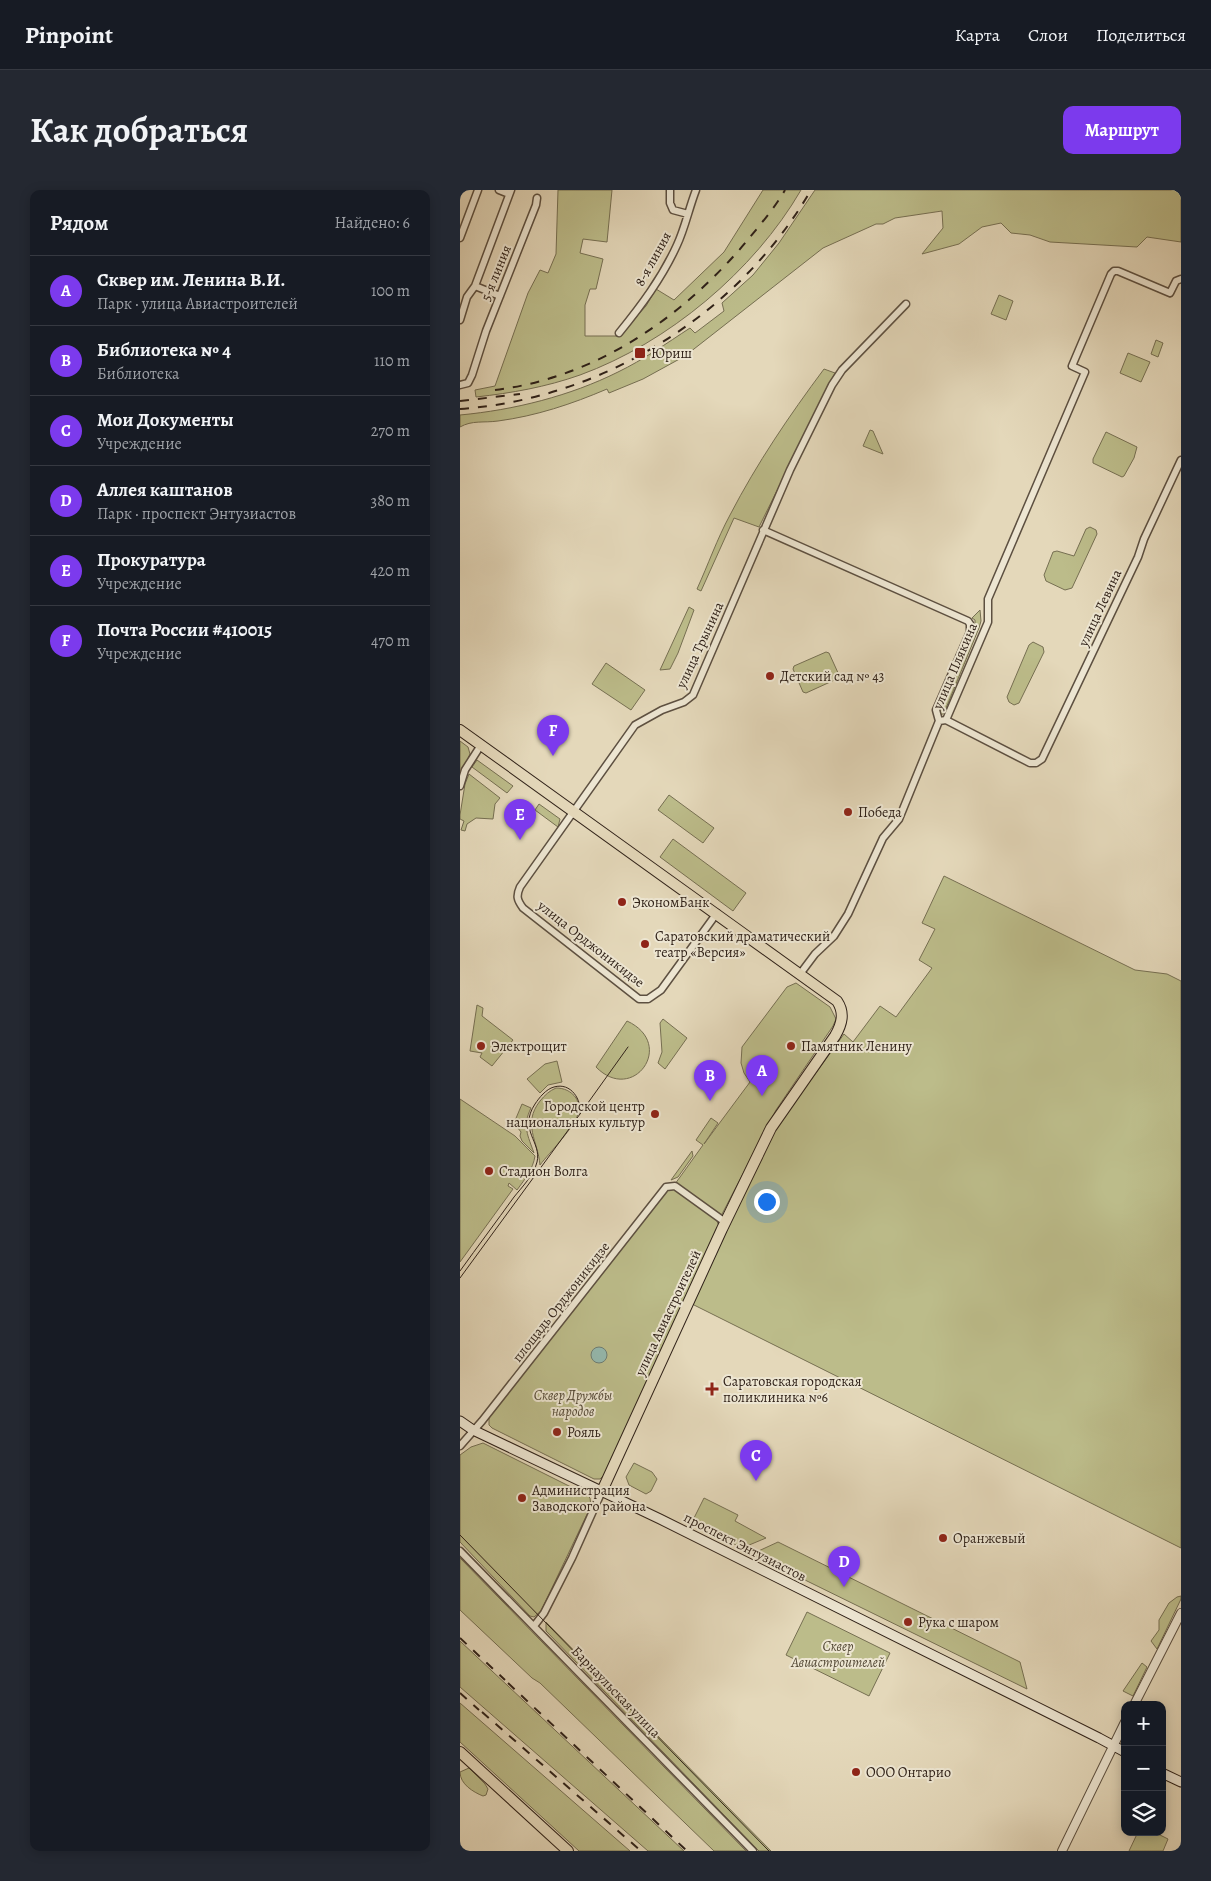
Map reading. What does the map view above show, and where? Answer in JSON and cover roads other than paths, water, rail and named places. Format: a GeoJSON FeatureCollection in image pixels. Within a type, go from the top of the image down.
{"type":"FeatureCollection","features":[{"type":"Feature","properties":{"kind":"main road"},"geometry":{"type":"LineString","coordinates":[[460,730],[800,974]]}},
{"type":"Feature","properties":{"kind":"main road","name":"улица Авиастроителей"},"geometry":{"type":"LineString","coordinates":[[602,1491],[725,1222],[771,1128],[835,1036],[842,1019],[841,1006],[837,1001],[800,974]]}},
{"type":"Feature","properties":{"kind":"main road","name":"проспект Энтузиастов"},"geometry":{"type":"LineString","coordinates":[[460,1421],[473,1430],[602,1491],[1121,1750]]}},
{"type":"Feature","properties":{"kind":"main road"},"geometry":{"type":"LineString","coordinates":[[460,1752],[568,1851]]}},
{"type":"Feature","properties":{"kind":"main road"},"geometry":{"type":"LineString","coordinates":[[1166,1775],[1181,1782]]}},
{"type":"Feature","properties":{"kind":"street"},"geometry":{"type":"LineString","coordinates":[[460,238],[478,190]]}},
{"type":"Feature","properties":{"kind":"street"},"geometry":{"type":"LineString","coordinates":[[460,320],[466,297],[475,286],[510,192],[500,190]]}},
{"type":"Feature","properties":{"kind":"street"},"geometry":{"type":"LineString","coordinates":[[670,190],[670,203],[673,210],[688,214]]}},
{"type":"Feature","properties":{"kind":"street","name":"8-я линия"},"geometry":{"type":"LineString","coordinates":[[619,333],[643,304],[678,244],[696,190]]}},
{"type":"Feature","properties":{"kind":"street","name":"5-я линия"},"geometry":{"type":"LineString","coordinates":[[462,385],[472,375],[500,296],[536,206],[537,198]]}},
{"type":"Feature","properties":{"kind":"street","name":"улица Плякина"},"geometry":{"type":"LineString","coordinates":[[800,974],[815,954],[834,936],[848,914],[883,838],[899,818],[988,622],[988,599],[1085,372],[1072,366],[1111,274],[1114,271],[1170,293],[1176,281],[1181,279]]}},
{"type":"Feature","properties":{"kind":"street"},"geometry":{"type":"LineString","coordinates":[[475,286],[500,296]]}},
{"type":"Feature","properties":{"kind":"street","name":"улица Трынина"},"geometry":{"type":"LineString","coordinates":[[573,812],[635,725],[662,710],[684,702],[693,695],[790,470],[832,385],[842,370],[906,304]]}},
{"type":"Feature","properties":{"kind":"street","name":"улица Левина"},"geometry":{"type":"LineString","coordinates":[[942,720],[1030,763],[1036,763],[1042,759],[1181,460]]}},
{"type":"Feature","properties":{"kind":"street"},"geometry":{"type":"LineString","coordinates":[[764,530],[968,621],[970,632],[936,710],[942,720]]}},
{"type":"Feature","properties":{"kind":"street"},"geometry":{"type":"LineString","coordinates":[[460,786],[465,770],[481,745]]}},
{"type":"Feature","properties":{"kind":"street","name":"улица Орджоникидзе"},"geometry":{"type":"LineString","coordinates":[[573,812],[520,887],[517,900],[523,908],[639,998],[648,999],[660,990],[717,913]]}},
{"type":"Feature","properties":{"kind":"street","name":"площадь Орджоникидзе"},"geometry":{"type":"LineString","coordinates":[[460,1446],[568,1313],[666,1187],[675,1186],[725,1222]]}},
{"type":"Feature","properties":{"kind":"street","name":"улица Авиастроителей"},"geometry":{"type":"LineString","coordinates":[[534,1626],[544,1613],[568,1566],[602,1491]]}},
{"type":"Feature","properties":{"kind":"street","name":"Барнаульская улица"},"geometry":{"type":"LineString","coordinates":[[460,1550],[753,1851]]}},
{"type":"Feature","properties":{"kind":"street"},"geometry":{"type":"LineString","coordinates":[[1136,1701],[1181,1613]]}},
{"type":"Feature","properties":{"kind":"street"},"geometry":{"type":"LineString","coordinates":[[1062,1851],[1121,1731]]}},
{"type":"Feature","properties":{"kind":"water"},"geometry":{"type":"Polygon","coordinates":[[[599,1347],[605,1349],[607,1355],[605,1361],[599,1363],[593,1361],[591,1355],[593,1349],[599,1347]]]}},
{"type":"Feature","properties":{"kind":"tram line"},"geometry":{"type":"LineString","coordinates":[[580,1114],[628,1047]]}},
{"type":"Feature","properties":{"kind":"tram line"},"geometry":{"type":"LineString","coordinates":[[460,1271],[533,1172],[538,1155],[529,1129],[529,1121],[530,1113],[535,1104],[551,1088],[566,1087],[577,1098],[580,1114],[460,1278]]}},
{"type":"Feature","properties":{"kind":"tram line"},"geometry":{"type":"LineString","coordinates":[[460,1535],[769,1851]]}},
{"type":"Feature","properties":{"kind":"railway"},"geometry":{"type":"LineString","coordinates":[[495,390],[532,383],[567,372],[601,358],[634,340],[665,319],[694,296],[721,270],[761,224],[785,190]]}},
{"type":"Feature","properties":{"kind":"railway"},"geometry":{"type":"LineString","coordinates":[[460,409],[513,402],[565,388],[615,368],[662,342],[706,311],[746,275],[781,235],[811,190]]}},
{"type":"Feature","properties":{"kind":"railway"},"geometry":{"type":"LineString","coordinates":[[460,401],[520,394]]}},
{"type":"Feature","properties":{"kind":"railway"},"geometry":{"type":"LineString","coordinates":[[460,1638],[505,1680]]}},
{"type":"Feature","properties":{"kind":"railway"},"geometry":{"type":"LineString","coordinates":[[508,1683],[687,1851]]}},
{"type":"Feature","properties":{"kind":"railway"},"geometry":{"type":"LineString","coordinates":[[460,1693],[479,1710]]}},
{"type":"Feature","properties":{"kind":"railway"},"geometry":{"type":"LineString","coordinates":[[482,1712],[641,1851]]}},
{"type":"Feature","properties":{"kind":"place","name":"Юриш"},"geometry":{"type":"Point","coordinates":[640,353]}},
{"type":"Feature","properties":{"kind":"place","name":"Детский сад № 43"},"geometry":{"type":"Point","coordinates":[770,676]}},
{"type":"Feature","properties":{"kind":"place","name":"Почта России #410015"},"geometry":{"type":"Point","coordinates":[553,756]}},
{"type":"Feature","properties":{"kind":"place","name":"Победа"},"geometry":{"type":"Point","coordinates":[848,812]}},
{"type":"Feature","properties":{"kind":"place","name":"Прокуратура"},"geometry":{"type":"Point","coordinates":[520,840]}},
{"type":"Feature","properties":{"kind":"place","name":"ЭкономБанк"},"geometry":{"type":"Point","coordinates":[622,902]}},
{"type":"Feature","properties":{"kind":"place","name":"Саратовский драматический театр «Версия»"},"geometry":{"type":"Point","coordinates":[645,944]}},
{"type":"Feature","properties":{"kind":"place","name":"Электрощит"},"geometry":{"type":"Point","coordinates":[481,1046]}},
{"type":"Feature","properties":{"kind":"place","name":"Памятник Ленину"},"geometry":{"type":"Point","coordinates":[791,1046]}},
{"type":"Feature","properties":{"kind":"place","name":"Сквер им. Ленина В.И."},"geometry":{"type":"Point","coordinates":[762,1096]}},
{"type":"Feature","properties":{"kind":"place","name":"Библиотека № 4"},"geometry":{"type":"Point","coordinates":[710,1101]}},
{"type":"Feature","properties":{"kind":"place","name":"Городской центр национальных культур"},"geometry":{"type":"Point","coordinates":[655,1114]}},
{"type":"Feature","properties":{"kind":"place","name":"Стадион Волга"},"geometry":{"type":"Point","coordinates":[489,1171]}},
{"type":"Feature","properties":{"kind":"place","name":"Саратовская городская поликлиника №6"},"geometry":{"type":"Point","coordinates":[712,1389]}},
{"type":"Feature","properties":{"kind":"place","name":"Рояль"},"geometry":{"type":"Point","coordinates":[557,1432]}},
{"type":"Feature","properties":{"kind":"place","name":"Мои Документы"},"geometry":{"type":"Point","coordinates":[756,1481]}},
{"type":"Feature","properties":{"kind":"place","name":"Администрация Заводского района"},"geometry":{"type":"Point","coordinates":[522,1498]}},
{"type":"Feature","properties":{"kind":"place","name":"Оранжевый"},"geometry":{"type":"Point","coordinates":[943,1538]}},
{"type":"Feature","properties":{"kind":"place","name":"Аллея каштанов"},"geometry":{"type":"Point","coordinates":[844,1587]}},
{"type":"Feature","properties":{"kind":"place","name":"Рука с шаром"},"geometry":{"type":"Point","coordinates":[908,1622]}},
{"type":"Feature","properties":{"kind":"place","name":"ООО Онтарио"},"geometry":{"type":"Point","coordinates":[856,1772]}},
{"type":"Feature","properties":{"kind":"park label","name":"Сквер Дружбы народов"},"geometry":{"type":"Point","coordinates":[573,1404]}},
{"type":"Feature","properties":{"kind":"park label","name":"Сквер Авиастроителей"},"geometry":{"type":"Point","coordinates":[838,1654]}}]}
